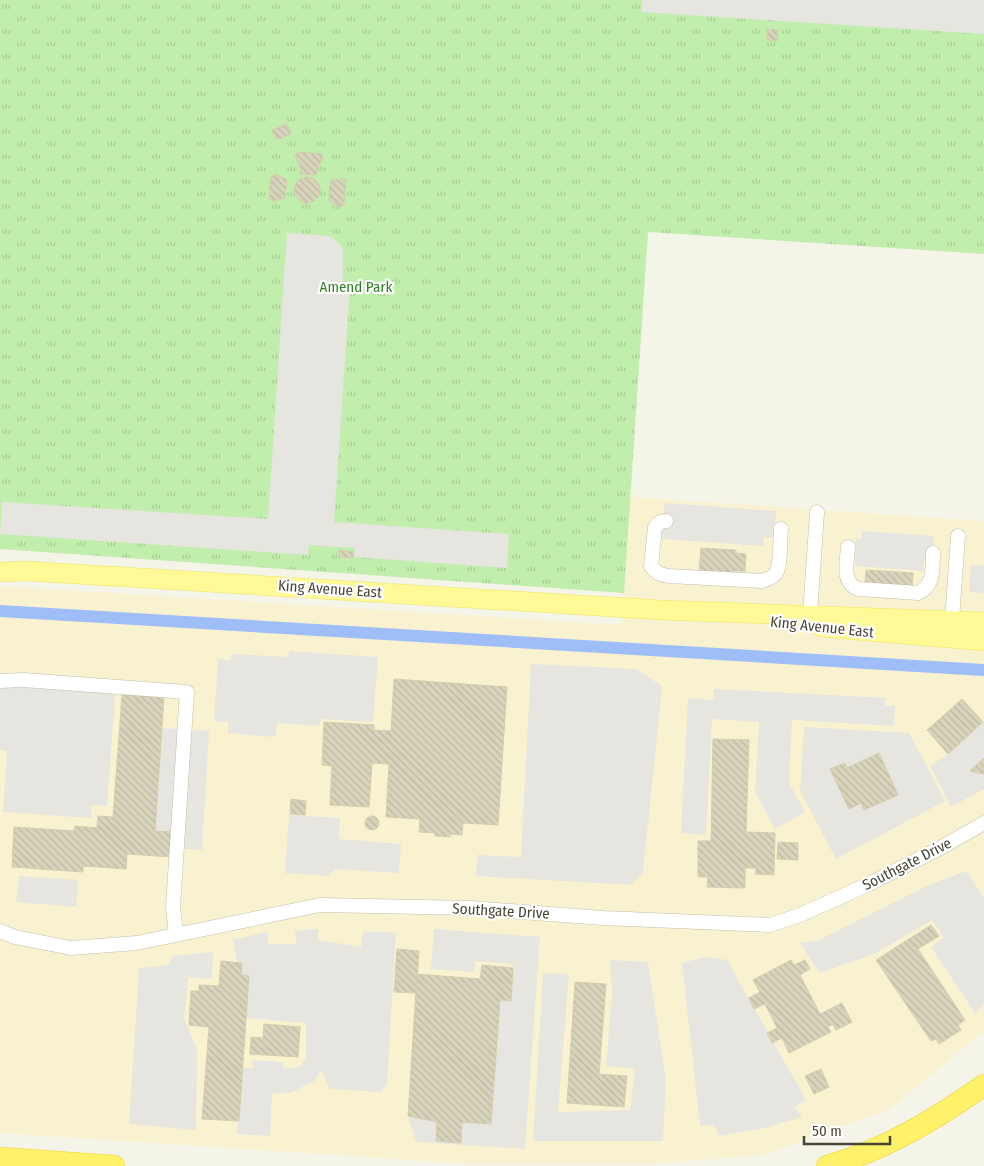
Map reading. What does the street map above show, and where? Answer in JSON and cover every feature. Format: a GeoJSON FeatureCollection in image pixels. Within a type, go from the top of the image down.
{"type":"FeatureCollection","features":[{"type":"Feature","properties":{"kind":"highway"},"geometry":{"type":"LineString","coordinates":[[827,1166],[854,1158],[906,1134],[950,1109],[984,1085]]}},
{"type":"Feature","properties":{"kind":"highway"},"geometry":{"type":"LineString","coordinates":[[0,1158],[114,1166]]}},
{"type":"Feature","properties":{"kind":"main road","name":"King Avenue East"},"geometry":{"type":"LineString","coordinates":[[0,572],[27,570],[661,610],[984,622]]}},
{"type":"Feature","properties":{"kind":"main road","name":"King Avenue East"},"geometry":{"type":"LineString","coordinates":[[661,610],[867,632],[984,641]]}},
{"type":"Feature","properties":{"kind":"street"},"geometry":{"type":"LineString","coordinates":[[810,616],[817,512]]}},
{"type":"Feature","properties":{"kind":"street"},"geometry":{"type":"LineString","coordinates":[[666,521],[660,522],[655,526],[651,566],[654,571],[661,575],[669,576],[762,581],[771,578],[776,573],[778,566],[781,529]]}},
{"type":"Feature","properties":{"kind":"street"},"geometry":{"type":"LineString","coordinates":[[952,620],[958,536]]}},
{"type":"Feature","properties":{"kind":"street"},"geometry":{"type":"LineString","coordinates":[[848,547],[846,576],[853,588],[859,589],[918,593],[924,591],[931,581],[933,553]]}},
{"type":"Feature","properties":{"kind":"street"},"geometry":{"type":"LineString","coordinates":[[0,681],[23,680],[187,692],[172,907],[176,935]]}},
{"type":"Feature","properties":{"kind":"street","name":"Southgate Drive"},"geometry":{"type":"LineString","coordinates":[[0,932],[15,937],[71,948],[136,943],[320,905],[470,908],[603,918],[770,925],[800,916],[869,884],[942,847],[984,823]]}},
{"type":"Feature","properties":{"kind":"shaded area"},"geometry":{"type":"Polygon","coordinates":[[[642,0],[984,0],[984,34],[641,12],[642,0]]]}},
{"type":"Feature","properties":{"kind":"shaded area"},"geometry":{"type":"Polygon","coordinates":[[[287,233],[329,236],[338,242],[343,249],[343,283],[350,286],[334,522],[509,534],[507,568],[354,557],[355,548],[309,545],[308,555],[0,534],[2,502],[268,519],[287,233]]]}},
{"type":"Feature","properties":{"kind":"shaded area"},"geometry":{"type":"Polygon","coordinates":[[[630,497],[984,521],[984,1031],[889,1110],[763,1155],[653,1164],[470,1164],[0,1133],[0,586],[621,625],[630,497]]]}},
{"type":"Feature","properties":{"kind":"shaded area"},"geometry":{"type":"Polygon","coordinates":[[[664,503],[776,511],[774,538],[764,537],[763,546],[662,539],[664,503]]]}},
{"type":"Feature","properties":{"kind":"shaded area"},"geometry":{"type":"Polygon","coordinates":[[[862,531],[934,536],[932,561],[924,561],[923,571],[855,566],[856,539],[862,539],[862,531]]]}},
{"type":"Feature","properties":{"kind":"shaded area"},"geometry":{"type":"Polygon","coordinates":[[[971,565],[984,566],[984,593],[969,592],[971,565]]]}},
{"type":"Feature","properties":{"kind":"shaded area"},"geometry":{"type":"Polygon","coordinates":[[[289,651],[378,657],[373,722],[321,719],[320,726],[277,723],[275,737],[228,733],[228,722],[214,721],[218,659],[231,660],[231,654],[288,657],[289,651]]]}},
{"type":"Feature","properties":{"kind":"shaded area"},"geometry":{"type":"Polygon","coordinates":[[[531,664],[636,669],[662,686],[643,873],[630,885],[476,876],[477,855],[521,857],[531,664]]]}},
{"type":"Feature","properties":{"kind":"shaded area"},"geometry":{"type":"Polygon","coordinates":[[[0,675],[116,683],[107,806],[92,805],[91,818],[3,812],[7,751],[0,750],[0,675]]]}},
{"type":"Feature","properties":{"kind":"shaded area"},"geometry":{"type":"Polygon","coordinates":[[[714,689],[886,698],[885,706],[895,706],[894,726],[792,720],[789,783],[805,812],[775,829],[755,792],[759,722],[712,719],[706,835],[681,833],[688,698],[713,700],[714,689]]]}},
{"type":"Feature","properties":{"kind":"shaded area"},"geometry":{"type":"Polygon","coordinates":[[[984,721],[984,789],[951,807],[930,766],[948,754],[984,721]]]}},
{"type":"Feature","properties":{"kind":"shaded area"},"geometry":{"type":"Polygon","coordinates":[[[804,727],[909,733],[945,801],[836,859],[800,791],[804,727]]]}},
{"type":"Feature","properties":{"kind":"shaded area"},"geometry":{"type":"Polygon","coordinates":[[[162,728],[209,731],[202,850],[171,848],[172,832],[155,831],[162,728]]]}},
{"type":"Feature","properties":{"kind":"shaded area"},"geometry":{"type":"Polygon","coordinates":[[[289,815],[340,818],[339,839],[401,844],[399,873],[335,869],[328,876],[285,873],[289,815]]]}},
{"type":"Feature","properties":{"kind":"shaded area"},"geometry":{"type":"Polygon","coordinates":[[[966,871],[984,897],[984,1004],[975,1013],[931,947],[944,938],[932,920],[874,954],[820,973],[800,943],[819,940],[927,886],[966,871]]]}},
{"type":"Feature","properties":{"kind":"shaded area"},"geometry":{"type":"Polygon","coordinates":[[[19,876],[78,880],[76,907],[16,902],[19,876]]]}},
{"type":"Feature","properties":{"kind":"shaded area"},"geometry":{"type":"Polygon","coordinates":[[[318,929],[318,940],[361,947],[363,931],[396,933],[387,1085],[380,1092],[330,1089],[321,1070],[314,1081],[292,1092],[272,1094],[270,1136],[237,1134],[243,1068],[253,1068],[252,1060],[283,1062],[283,1069],[299,1067],[306,1058],[306,1023],[246,1018],[249,976],[241,975],[242,963],[237,962],[233,940],[267,932],[269,944],[296,944],[295,931],[318,929]]]}},
{"type":"Feature","properties":{"kind":"shaded area"},"geometry":{"type":"Polygon","coordinates":[[[434,929],[540,937],[525,1149],[416,1142],[408,1116],[437,1122],[437,1141],[461,1143],[462,1122],[491,1124],[500,1000],[511,1001],[513,964],[475,961],[474,972],[431,969],[434,929]]]}},
{"type":"Feature","properties":{"kind":"shaded area"},"geometry":{"type":"Polygon","coordinates":[[[213,952],[212,979],[188,977],[184,1018],[197,1049],[196,1130],[129,1124],[139,968],[169,965],[172,956],[213,952]]]}},
{"type":"Feature","properties":{"kind":"shaded area"},"geometry":{"type":"Polygon","coordinates":[[[705,957],[727,960],[806,1100],[795,1107],[802,1117],[764,1128],[719,1136],[714,1125],[700,1126],[682,963],[705,957]]]}},
{"type":"Feature","properties":{"kind":"shaded area"},"geometry":{"type":"Polygon","coordinates":[[[610,960],[648,962],[666,1080],[663,1141],[533,1141],[543,973],[569,974],[558,1112],[630,1110],[635,1069],[606,1066],[612,992],[610,960]]]}},
{"type":"Feature","properties":{"kind":"green space","name":"Amend Park"},"geometry":{"type":"Polygon","coordinates":[[[0,0],[984,0],[984,254],[648,232],[624,593],[0,549],[0,0]]]}},
{"type":"Feature","properties":{"kind":"building"},"geometry":{"type":"Polygon","coordinates":[[[767,29],[778,30],[777,41],[767,40],[767,29]]]}},
{"type":"Feature","properties":{"kind":"building"},"geometry":{"type":"Polygon","coordinates":[[[287,124],[291,134],[277,140],[272,130],[287,124]]]}},
{"type":"Feature","properties":{"kind":"building"},"geometry":{"type":"Polygon","coordinates":[[[298,152],[322,154],[323,158],[316,175],[300,174],[301,169],[295,155],[298,152]]]}},
{"type":"Feature","properties":{"kind":"building"},"geometry":{"type":"Polygon","coordinates":[[[276,174],[287,180],[285,198],[273,201],[269,199],[271,177],[276,174]]]}},
{"type":"Feature","properties":{"kind":"building"},"geometry":{"type":"Polygon","coordinates":[[[307,177],[316,181],[320,190],[316,199],[307,203],[298,199],[294,190],[298,181],[307,177]]]}},
{"type":"Feature","properties":{"kind":"building"},"geometry":{"type":"Polygon","coordinates":[[[346,180],[344,205],[339,207],[329,201],[330,182],[346,180]]]}},
{"type":"Feature","properties":{"kind":"building"},"geometry":{"type":"Polygon","coordinates":[[[701,548],[736,550],[736,553],[746,554],[745,571],[733,571],[733,575],[699,573],[701,548]]]}},
{"type":"Feature","properties":{"kind":"building"},"geometry":{"type":"Polygon","coordinates":[[[339,550],[353,552],[353,558],[339,557],[339,550]]]}},
{"type":"Feature","properties":{"kind":"building"},"geometry":{"type":"Polygon","coordinates":[[[866,570],[913,573],[912,590],[865,583],[866,570]]]}},
{"type":"Feature","properties":{"kind":"building"},"geometry":{"type":"Polygon","coordinates":[[[394,679],[507,687],[498,825],[463,823],[462,835],[450,834],[450,837],[435,836],[435,833],[419,832],[420,819],[386,817],[389,764],[372,763],[369,807],[330,805],[332,766],[322,765],[324,722],[374,725],[374,730],[391,731],[394,679]]]}},
{"type":"Feature","properties":{"kind":"building"},"geometry":{"type":"Polygon","coordinates":[[[122,695],[164,697],[155,831],[172,832],[171,857],[127,854],[126,869],[83,866],[83,872],[12,867],[14,827],[74,831],[75,826],[97,828],[98,816],[113,817],[122,695]]]}},
{"type":"Feature","properties":{"kind":"building"},"geometry":{"type":"Polygon","coordinates":[[[962,699],[983,722],[948,754],[927,730],[962,699]]]}},
{"type":"Feature","properties":{"kind":"building"},"geometry":{"type":"Polygon","coordinates":[[[713,739],[749,740],[746,832],[775,833],[774,875],[755,874],[756,868],[745,868],[745,888],[707,887],[708,877],[698,877],[698,841],[711,841],[713,739]]]}},
{"type":"Feature","properties":{"kind":"building"},"geometry":{"type":"Polygon","coordinates":[[[879,753],[898,795],[864,810],[861,803],[849,809],[830,769],[845,763],[847,768],[879,753]]]}},
{"type":"Feature","properties":{"kind":"building"},"geometry":{"type":"Polygon","coordinates":[[[984,758],[984,774],[970,771],[984,758]]]}},
{"type":"Feature","properties":{"kind":"building"},"geometry":{"type":"Polygon","coordinates":[[[291,799],[306,801],[305,815],[290,814],[291,799]]]}},
{"type":"Feature","properties":{"kind":"building"},"geometry":{"type":"Polygon","coordinates":[[[372,816],[377,818],[379,823],[377,828],[372,830],[367,828],[365,823],[367,818],[372,816]]]}},
{"type":"Feature","properties":{"kind":"building"},"geometry":{"type":"Polygon","coordinates":[[[778,842],[798,843],[798,860],[777,859],[778,842]]]}},
{"type":"Feature","properties":{"kind":"building"},"geometry":{"type":"Polygon","coordinates":[[[931,925],[939,936],[918,949],[965,1020],[958,1025],[961,1030],[939,1044],[936,1039],[931,1041],[876,960],[931,925]]]}},
{"type":"Feature","properties":{"kind":"building"},"geometry":{"type":"Polygon","coordinates":[[[397,949],[419,951],[416,993],[394,992],[397,949]]]}},
{"type":"Feature","properties":{"kind":"building"},"geometry":{"type":"Polygon","coordinates":[[[791,960],[794,965],[805,960],[810,969],[800,975],[820,1014],[842,1003],[852,1022],[836,1030],[833,1024],[828,1027],[831,1032],[789,1053],[782,1038],[772,1043],[767,1033],[777,1028],[765,1004],[754,1009],[749,998],[760,992],[753,980],[791,960]]]}},
{"type":"Feature","properties":{"kind":"building"},"geometry":{"type":"Polygon","coordinates":[[[221,961],[242,963],[241,975],[249,976],[239,1121],[202,1119],[209,1027],[189,1025],[191,991],[199,991],[199,985],[219,986],[221,961]]]}},
{"type":"Feature","properties":{"kind":"building"},"geometry":{"type":"Polygon","coordinates":[[[482,965],[513,968],[511,1001],[500,1000],[491,1124],[462,1122],[461,1143],[436,1141],[437,1122],[408,1116],[417,974],[480,979],[482,965]]]}},
{"type":"Feature","properties":{"kind":"building"},"geometry":{"type":"Polygon","coordinates":[[[575,982],[606,984],[599,1074],[627,1076],[624,1107],[567,1103],[575,982]]]}},
{"type":"Feature","properties":{"kind":"building"},"geometry":{"type":"Polygon","coordinates":[[[264,1024],[300,1027],[298,1057],[250,1054],[251,1037],[263,1038],[264,1024]]]}},
{"type":"Feature","properties":{"kind":"building"},"geometry":{"type":"Polygon","coordinates":[[[821,1069],[829,1087],[814,1094],[805,1076],[821,1069]]]}},
{"type":"Feature","properties":{"kind":"waterway"},"geometry":{"type":"LineString","coordinates":[[0,611],[984,670]]}}]}
